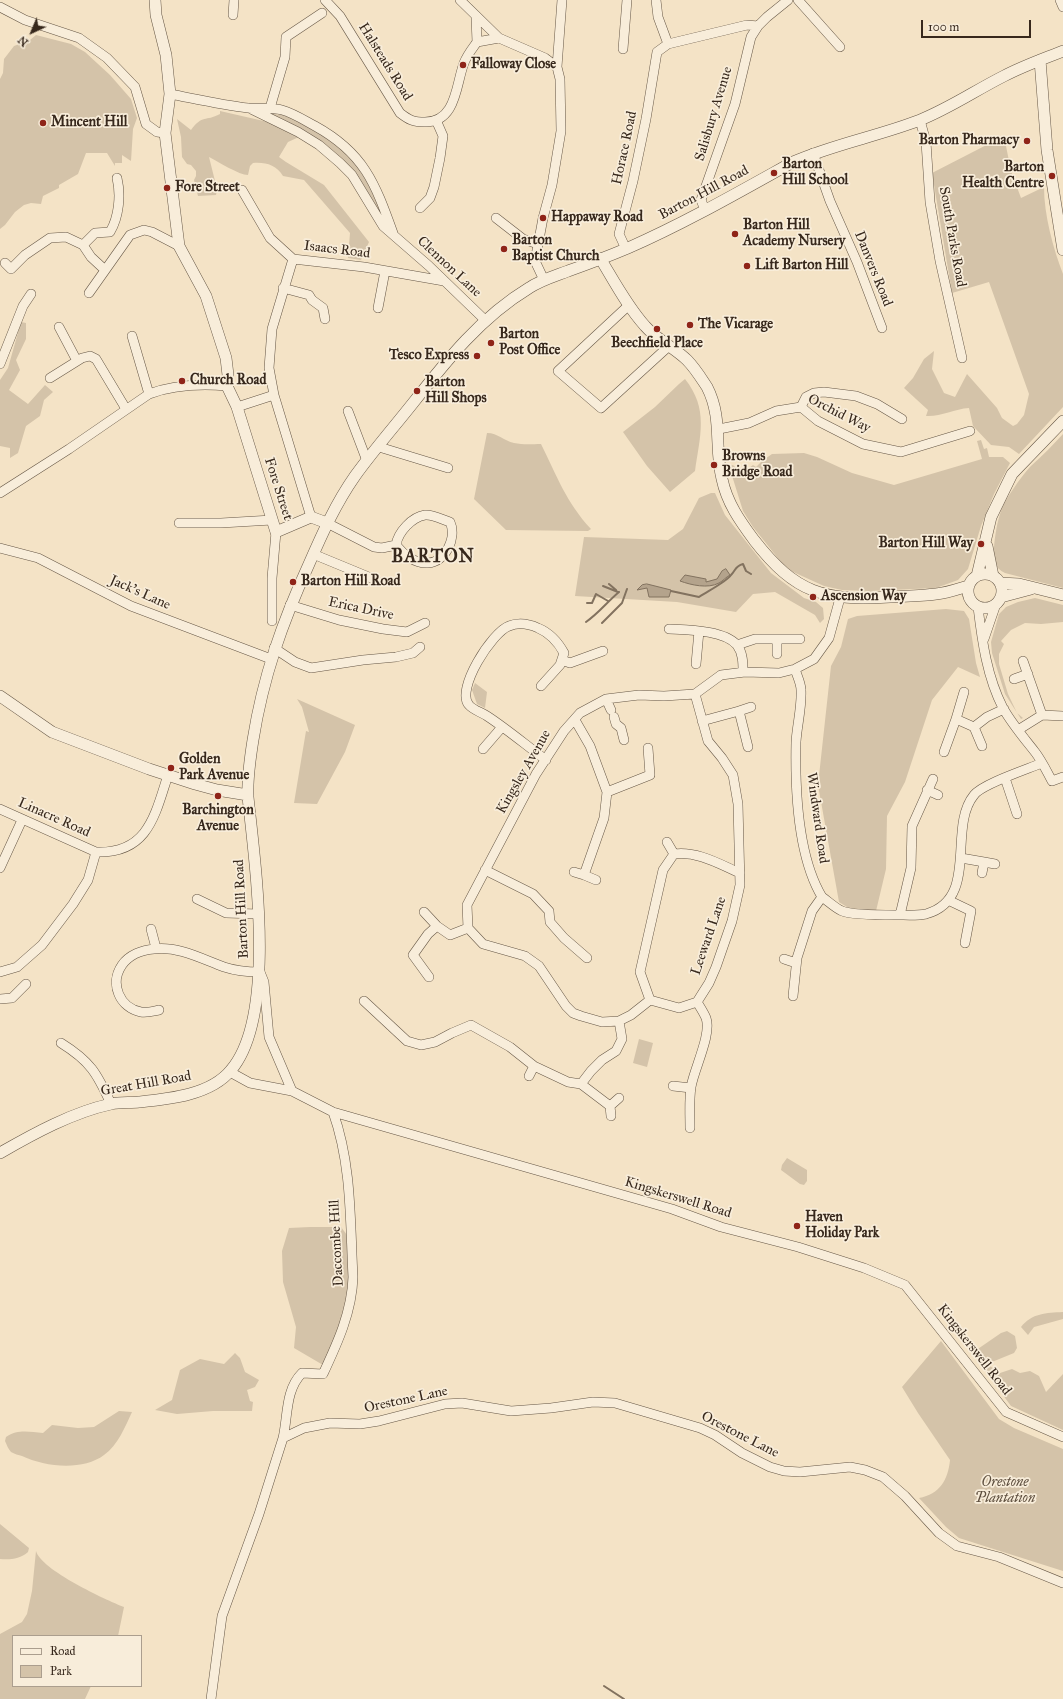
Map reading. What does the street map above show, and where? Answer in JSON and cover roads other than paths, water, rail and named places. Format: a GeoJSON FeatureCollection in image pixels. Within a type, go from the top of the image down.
{"type":"FeatureCollection","features":[{"type":"Feature","properties":{"kind":"street","name":"Fore Street"},"geometry":{"type":"LineString","coordinates":[[155,0],[156,15],[166,55],[170,94],[165,133],[179,246],[206,296],[226,358],[228,375],[227,386],[237,407],[276,532],[272,578],[272,621]]}},
{"type":"Feature","properties":{"kind":"street"},"geometry":{"type":"LineString","coordinates":[[232,15],[234,0]]}},
{"type":"Feature","properties":{"kind":"street","name":"Halsteads Road"},"geometry":{"type":"LineString","coordinates":[[325,0],[340,16],[400,113],[410,121],[428,122],[436,120]]}},
{"type":"Feature","properties":{"kind":"street"},"geometry":{"type":"LineString","coordinates":[[460,0],[499,38],[545,58],[557,67]]}},
{"type":"Feature","properties":{"kind":"street"},"geometry":{"type":"LineString","coordinates":[[544,280],[535,261],[543,218],[552,185],[561,131],[560,79],[557,67],[562,0]]}},
{"type":"Feature","properties":{"kind":"street"},"geometry":{"type":"LineString","coordinates":[[624,49],[627,0]]}},
{"type":"Feature","properties":{"kind":"street"},"geometry":{"type":"LineString","coordinates":[[656,0],[658,17],[668,44],[747,25],[758,26]]}},
{"type":"Feature","properties":{"kind":"street","name":"Salisbury Avenue"},"geometry":{"type":"LineString","coordinates":[[705,210],[701,200],[735,104],[751,37],[758,26],[788,0]]}},
{"type":"Feature","properties":{"kind":"street"},"geometry":{"type":"LineString","coordinates":[[798,0],[840,47]]}},
{"type":"Feature","properties":{"kind":"street"},"geometry":{"type":"LineString","coordinates":[[1060,0],[1063,7]]}},
{"type":"Feature","properties":{"kind":"street"},"geometry":{"type":"LineString","coordinates":[[0,7],[25,20],[79,38],[107,58],[135,86],[146,124],[157,132],[165,133]]}},
{"type":"Feature","properties":{"kind":"street"},"geometry":{"type":"LineString","coordinates":[[270,108],[285,57],[286,37],[322,13]]}},
{"type":"Feature","properties":{"kind":"street"},"geometry":{"type":"LineString","coordinates":[[420,208],[430,198],[434,187],[440,158],[443,136],[436,120],[444,114],[452,104],[458,87],[463,64],[477,42],[476,17]]}},
{"type":"Feature","properties":{"kind":"street"},"geometry":{"type":"LineString","coordinates":[[477,42],[499,38]]}},
{"type":"Feature","properties":{"kind":"street","name":"Horace Road"},"geometry":{"type":"LineString","coordinates":[[626,249],[619,234],[633,181],[646,119],[657,52],[668,44]]}},
{"type":"Feature","properties":{"kind":"street","name":"Barton Hill Road"},"geometry":{"type":"LineString","coordinates":[[230,1072],[240,1059],[246,1044],[255,1010],[260,972],[258,914],[253,834],[248,795],[248,772],[259,702],[274,648],[290,605],[327,523],[354,477],[438,371],[485,320],[528,288],[544,280],[626,249],[705,210],[793,162],[813,153],[842,146],[920,120],[961,100],[1003,76],[1063,51]]}},
{"type":"Feature","properties":{"kind":"street"},"geometry":{"type":"LineString","coordinates":[[1040,60],[1047,150],[1063,250]]}},
{"type":"Feature","properties":{"kind":"street","name":"Clennon Lane"},"geometry":{"type":"LineString","coordinates":[[170,94],[249,108],[270,108],[282,110],[323,131],[354,155],[368,173],[378,193],[393,234]]}},
{"type":"Feature","properties":{"kind":"street","name":"Clennon Lane"},"geometry":{"type":"LineString","coordinates":[[249,108],[319,144],[335,158],[352,175],[380,223],[485,320]]}},
{"type":"Feature","properties":{"kind":"street","name":"South Parks Road"},"geometry":{"type":"LineString","coordinates":[[920,120],[926,142],[930,202],[940,261],[962,358]]}},
{"type":"Feature","properties":{"kind":"street","name":"Danvers Road"},"geometry":{"type":"LineString","coordinates":[[813,153],[830,201],[882,328]]}},
{"type":"Feature","properties":{"kind":"street"},"geometry":{"type":"LineString","coordinates":[[83,245],[95,234],[110,232],[114,224],[118,204],[118,186],[116,178]]}},
{"type":"Feature","properties":{"kind":"street"},"geometry":{"type":"LineString","coordinates":[[242,190],[270,238],[293,259]]}},
{"type":"Feature","properties":{"kind":"street"},"geometry":{"type":"LineString","coordinates":[[496,218],[523,239],[538,244]]}},
{"type":"Feature","properties":{"kind":"street"},"geometry":{"type":"LineString","coordinates":[[89,293],[130,235],[144,230],[152,232],[179,246]]}},
{"type":"Feature","properties":{"kind":"street"},"geometry":{"type":"LineString","coordinates":[[5,263],[10,269],[25,255],[50,238],[66,237],[83,245],[91,257],[105,270]]}},
{"type":"Feature","properties":{"kind":"street"},"geometry":{"type":"LineString","coordinates":[[600,258],[629,304],[646,327],[687,360],[707,388],[716,410],[721,478],[729,502],[743,525],[774,564],[789,577],[806,588],[817,593],[840,598],[858,599],[937,594],[969,598],[978,607],[983,642],[992,678],[1004,709],[1042,763],[1054,785],[1063,777]]}},
{"type":"Feature","properties":{"kind":"street","name":"Isaacs Road"},"geometry":{"type":"LineString","coordinates":[[311,516],[274,395],[269,368],[272,329],[283,288],[293,259],[386,271],[444,281]]}},
{"type":"Feature","properties":{"kind":"street"},"geometry":{"type":"LineString","coordinates":[[378,308],[386,271]]}},
{"type":"Feature","properties":{"kind":"street"},"geometry":{"type":"LineString","coordinates":[[283,288],[309,295],[312,300],[323,308],[326,318]]}},
{"type":"Feature","properties":{"kind":"street"},"geometry":{"type":"LineString","coordinates":[[0,364],[23,306],[31,294]]}},
{"type":"Feature","properties":{"kind":"street"},"geometry":{"type":"LineString","coordinates":[[629,304],[558,371],[601,408],[669,346]]}},
{"type":"Feature","properties":{"kind":"street"},"geometry":{"type":"LineString","coordinates":[[59,327],[77,361]]}},
{"type":"Feature","properties":{"kind":"street"},"geometry":{"type":"LineString","coordinates":[[132,336],[150,394]]}},
{"type":"Feature","properties":{"kind":"street"},"geometry":{"type":"LineString","coordinates":[[50,378],[77,361],[90,356],[96,359],[126,409]]}},
{"type":"Feature","properties":{"kind":"street"},"geometry":{"type":"LineString","coordinates":[[0,493],[69,449],[150,394],[161,390],[196,386],[227,386]]}},
{"type":"Feature","properties":{"kind":"street"},"geometry":{"type":"LineString","coordinates":[[801,407],[806,397],[814,393],[824,392],[856,396],[877,404],[902,419]]}},
{"type":"Feature","properties":{"kind":"street"},"geometry":{"type":"LineString","coordinates":[[237,407],[274,395]]}},
{"type":"Feature","properties":{"kind":"street","name":"Orchid Way"},"geometry":{"type":"LineString","coordinates":[[718,429],[749,423],[776,411],[801,407],[818,421],[863,444],[891,451],[901,452],[970,431]]}},
{"type":"Feature","properties":{"kind":"street"},"geometry":{"type":"LineString","coordinates":[[348,412],[367,461]]}},
{"type":"Feature","properties":{"kind":"street"},"geometry":{"type":"LineString","coordinates":[[969,598],[968,586],[976,576],[991,517],[1012,474],[1063,421]]}},
{"type":"Feature","properties":{"kind":"street"},"geometry":{"type":"LineString","coordinates":[[379,447],[448,468]]}},
{"type":"Feature","properties":{"kind":"street"},"geometry":{"type":"LineString","coordinates":[[276,532],[311,516],[374,547],[396,546],[404,554],[427,564],[443,556],[453,539],[450,522],[427,515],[416,518],[407,526],[397,539],[396,546]]}},
{"type":"Feature","properties":{"kind":"street"},"geometry":{"type":"LineString","coordinates":[[179,522],[221,523],[272,520]]}},
{"type":"Feature","properties":{"kind":"street"},"geometry":{"type":"LineString","coordinates":[[983,642],[1002,591],[989,562],[986,539]]}},
{"type":"Feature","properties":{"kind":"street","name":"Jack's Lane"},"geometry":{"type":"LineString","coordinates":[[0,548],[38,558],[131,606],[271,659]]}},
{"type":"Feature","properties":{"kind":"street"},"geometry":{"type":"LineString","coordinates":[[313,554],[376,580]]}},
{"type":"Feature","properties":{"kind":"street"},"geometry":{"type":"LineString","coordinates":[[976,576],[986,574],[997,579],[1063,595]]}},
{"type":"Feature","properties":{"kind":"street"},"geometry":{"type":"LineString","coordinates":[[937,594],[968,586]]}},
{"type":"Feature","properties":{"kind":"street"},"geometry":{"type":"LineString","coordinates":[[978,607],[988,608],[998,601],[1036,589]]}},
{"type":"Feature","properties":{"kind":"street"},"geometry":{"type":"LineString","coordinates":[[695,694],[721,675],[743,672],[779,673],[795,669],[814,659],[829,638],[840,598]]}},
{"type":"Feature","properties":{"kind":"street","name":"Erica Drive"},"geometry":{"type":"LineString","coordinates":[[290,605],[339,620],[383,629],[407,632],[425,623]]}},
{"type":"Feature","properties":{"kind":"street"},"geometry":{"type":"LineString","coordinates":[[541,686],[560,665],[564,653],[556,641],[546,631],[530,624],[518,624],[508,626],[498,634],[481,656],[465,689],[465,697],[468,704],[546,760]]}},
{"type":"Feature","properties":{"kind":"street"},"geometry":{"type":"LineString","coordinates":[[669,629],[714,633],[737,645],[743,658],[743,672]]}},
{"type":"Feature","properties":{"kind":"street"},"geometry":{"type":"LineString","coordinates":[[696,664],[698,631]]}},
{"type":"Feature","properties":{"kind":"street"},"geometry":{"type":"LineString","coordinates":[[737,645],[755,639],[800,639]]}},
{"type":"Feature","properties":{"kind":"street"},"geometry":{"type":"LineString","coordinates":[[777,639],[777,654]]}},
{"type":"Feature","properties":{"kind":"street"},"geometry":{"type":"LineString","coordinates":[[274,648],[295,662],[311,668],[363,660],[396,657],[413,653],[420,647]]}},
{"type":"Feature","properties":{"kind":"street"},"geometry":{"type":"LineString","coordinates":[[562,660],[570,663],[603,651]]}},
{"type":"Feature","properties":{"kind":"street"},"geometry":{"type":"LineString","coordinates":[[1023,661],[1042,716]]}},
{"type":"Feature","properties":{"kind":"street","name":"Windward Road"},"geometry":{"type":"LineString","coordinates":[[795,669],[801,689],[796,740],[796,782],[806,860],[816,887],[822,897]]}},
{"type":"Feature","properties":{"kind":"street"},"geometry":{"type":"LineString","coordinates":[[1014,679],[1028,674]]}},
{"type":"Feature","properties":{"kind":"street"},"geometry":{"type":"LineString","coordinates":[[944,752],[964,692]]}},
{"type":"Feature","properties":{"kind":"street","name":"Kingsley Avenue"},"geometry":{"type":"LineString","coordinates":[[485,870],[536,774],[564,731],[580,713],[606,699],[639,695],[664,696],[695,694]]}},
{"type":"Feature","properties":{"kind":"street","name":"Leeward Lane"},"geometry":{"type":"LineString","coordinates":[[695,694],[708,741],[722,758],[733,775],[738,804],[740,873],[740,885],[732,921],[716,967],[697,1002]]}},
{"type":"Feature","properties":{"kind":"street"},"geometry":{"type":"LineString","coordinates":[[0,696],[52,732],[168,775],[217,790],[248,795]]}},
{"type":"Feature","properties":{"kind":"street"},"geometry":{"type":"LineString","coordinates":[[606,699],[616,724],[621,728],[624,740]]}},
{"type":"Feature","properties":{"kind":"street"},"geometry":{"type":"LineString","coordinates":[[702,721],[751,707]]}},
{"type":"Feature","properties":{"kind":"street"},"geometry":{"type":"LineString","coordinates":[[974,727],[987,717],[1004,709]]}},
{"type":"Feature","properties":{"kind":"street"},"geometry":{"type":"LineString","coordinates":[[739,711],[748,747]]}},
{"type":"Feature","properties":{"kind":"street"},"geometry":{"type":"LineString","coordinates":[[1018,730],[1042,716],[1063,716]]}},
{"type":"Feature","properties":{"kind":"street"},"geometry":{"type":"LineString","coordinates":[[956,719],[974,727],[982,746]]}},
{"type":"Feature","properties":{"kind":"street"},"geometry":{"type":"LineString","coordinates":[[574,720],[590,746],[608,792],[604,818],[584,875]]}},
{"type":"Feature","properties":{"kind":"street"},"geometry":{"type":"LineString","coordinates":[[483,749],[502,727]]}},
{"type":"Feature","properties":{"kind":"street"},"geometry":{"type":"LineString","coordinates":[[608,792],[650,776],[648,748]]}},
{"type":"Feature","properties":{"kind":"street"},"geometry":{"type":"LineString","coordinates":[[793,996],[796,963],[812,912],[822,897],[842,911],[853,914],[927,914],[938,908],[948,900],[955,891],[961,858],[964,818],[969,801],[975,793],[986,786],[1042,763]]}},
{"type":"Feature","properties":{"kind":"street"},"geometry":{"type":"LineString","coordinates":[[0,972],[17,967],[42,945],[73,904],[88,880],[96,852],[106,852],[126,848],[143,836],[150,825],[168,775]]}},
{"type":"Feature","properties":{"kind":"street"},"geometry":{"type":"LineString","coordinates":[[1005,778],[1017,814]]}},
{"type":"Feature","properties":{"kind":"street"},"geometry":{"type":"LineString","coordinates":[[900,915],[911,868],[912,826],[933,779]]}},
{"type":"Feature","properties":{"kind":"street"},"geometry":{"type":"LineString","coordinates":[[928,790],[938,795]]}},
{"type":"Feature","properties":{"kind":"street"},"geometry":{"type":"LineString","coordinates":[[1013,802],[1022,799]]}},
{"type":"Feature","properties":{"kind":"street","name":"Linacre Road"},"geometry":{"type":"LineString","coordinates":[[0,809],[96,852]]}},
{"type":"Feature","properties":{"kind":"street"},"geometry":{"type":"LineString","coordinates":[[0,868],[22,820]]}},
{"type":"Feature","properties":{"kind":"street"},"geometry":{"type":"LineString","coordinates":[[667,842],[674,854]]}},
{"type":"Feature","properties":{"kind":"street"},"geometry":{"type":"LineString","coordinates":[[650,1000],[640,972],[663,870],[674,854],[694,854],[740,873]]}},
{"type":"Feature","properties":{"kind":"street"},"geometry":{"type":"LineString","coordinates":[[961,858],[995,864]]}},
{"type":"Feature","properties":{"kind":"street"},"geometry":{"type":"LineString","coordinates":[[982,873],[984,862]]}},
{"type":"Feature","properties":{"kind":"street"},"geometry":{"type":"LineString","coordinates":[[587,958],[564,938],[550,922],[549,911],[533,894],[485,870],[467,905],[468,928],[483,944],[525,956],[538,966],[566,1006],[573,1013],[602,1022],[619,1021],[631,1015],[650,1000]]}},
{"type":"Feature","properties":{"kind":"street"},"geometry":{"type":"LineString","coordinates":[[574,872],[596,880]]}},
{"type":"Feature","properties":{"kind":"street"},"geometry":{"type":"LineString","coordinates":[[197,899],[226,913],[258,914]]}},
{"type":"Feature","properties":{"kind":"street"},"geometry":{"type":"LineString","coordinates":[[948,900],[971,911],[965,942]]}},
{"type":"Feature","properties":{"kind":"street"},"geometry":{"type":"LineString","coordinates":[[424,912],[437,926],[450,935],[468,928]]}},
{"type":"Feature","properties":{"kind":"street"},"geometry":{"type":"LineString","coordinates":[[429,977],[413,955],[428,934],[437,926]]}},
{"type":"Feature","properties":{"kind":"street"},"geometry":{"type":"LineString","coordinates":[[152,929],[156,948]]}},
{"type":"Feature","properties":{"kind":"street"},"geometry":{"type":"LineString","coordinates":[[159,1010],[142,1012],[129,1008],[120,1000],[117,989],[118,976],[122,965],[130,957],[143,951],[156,948],[192,954],[225,967],[245,972],[260,972],[264,982],[269,1037],[292,1091]]}},
{"type":"Feature","properties":{"kind":"street"},"geometry":{"type":"LineString","coordinates":[[784,959],[796,963]]}},
{"type":"Feature","properties":{"kind":"street"},"geometry":{"type":"LineString","coordinates":[[0,999],[12,998],[26,984]]}},
{"type":"Feature","properties":{"kind":"street"},"geometry":{"type":"LineString","coordinates":[[650,1000],[679,1008],[697,1002],[706,1020],[707,1032],[705,1044],[698,1059],[691,1088],[690,1128]]}},
{"type":"Feature","properties":{"kind":"street"},"geometry":{"type":"LineString","coordinates":[[364,1001],[407,1041],[421,1045],[435,1042],[471,1025],[510,1047],[534,1066],[568,1082],[581,1084],[610,1106]]}},
{"type":"Feature","properties":{"kind":"street"},"geometry":{"type":"LineString","coordinates":[[581,1084],[590,1071],[602,1060],[616,1051],[622,1039],[619,1021]]}},
{"type":"Feature","properties":{"kind":"street"},"geometry":{"type":"LineString","coordinates":[[61,1043],[78,1054],[97,1074],[111,1104]]}},
{"type":"Feature","properties":{"kind":"street"},"geometry":{"type":"LineString","coordinates":[[529,1076],[534,1066]]}},
{"type":"Feature","properties":{"kind":"street","name":"Kingskerswell Road"},"geometry":{"type":"LineString","coordinates":[[230,1072],[250,1083],[292,1091],[333,1112],[672,1209],[721,1226],[798,1247],[864,1268],[905,1285],[1006,1412],[1063,1437]]}},
{"type":"Feature","properties":{"kind":"street","name":"Great Hill Road"},"geometry":{"type":"LineString","coordinates":[[0,1153],[24,1139],[70,1117],[111,1104],[140,1102],[187,1094],[213,1085],[230,1072]]}},
{"type":"Feature","properties":{"kind":"street"},"geometry":{"type":"LineString","coordinates":[[673,1086],[691,1088]]}},
{"type":"Feature","properties":{"kind":"street"},"geometry":{"type":"LineString","coordinates":[[610,1116],[610,1106],[619,1098]]}},
{"type":"Feature","properties":{"kind":"street","name":"Daccombe Hill"},"geometry":{"type":"LineString","coordinates":[[283,1438],[287,1409],[294,1383],[302,1373],[323,1374],[343,1327],[353,1293],[346,1158],[341,1133],[333,1112]]}},
{"type":"Feature","properties":{"kind":"street","name":"Orestone Lane"},"geometry":{"type":"LineString","coordinates":[[283,1438],[304,1428],[330,1423],[360,1424],[379,1421],[445,1404],[456,1403],[510,1411],[551,1408],[593,1402],[615,1403],[700,1428],[715,1435],[742,1453],[770,1467],[784,1471],[800,1472],[850,1467],[865,1470],[883,1478],[905,1496],[939,1533],[957,1546],[999,1557],[1063,1583]]}},
{"type":"Feature","properties":{"kind":"street"},"geometry":{"type":"LineString","coordinates":[[211,1699],[222,1616],[259,1514],[283,1438]]}},
{"type":"Feature","properties":{"kind":"waterway"},"geometry":{"type":"LineString","coordinates":[[671,591],[699,597],[729,578],[740,565],[743,564],[746,571],[751,574]]}},
{"type":"Feature","properties":{"kind":"waterway"},"geometry":{"type":"LineString","coordinates":[[609,584],[616,590]]}},
{"type":"Feature","properties":{"kind":"waterway"},"geometry":{"type":"LineString","coordinates":[[603,586],[618,592]]}},
{"type":"Feature","properties":{"kind":"waterway"},"geometry":{"type":"LineString","coordinates":[[602,623],[622,603],[627,589]]}},
{"type":"Feature","properties":{"kind":"waterway"},"geometry":{"type":"LineString","coordinates":[[586,622],[619,592]]}},
{"type":"Feature","properties":{"kind":"waterway"},"geometry":{"type":"LineString","coordinates":[[587,603],[592,603],[596,594],[608,601]]}},
{"type":"Feature","properties":{"kind":"waterway"},"geometry":{"type":"LineString","coordinates":[[604,1686],[624,1699]]}},
{"type":"Feature","properties":{"kind":"place","name":"Falloway Close"},"geometry":{"type":"Point","coordinates":[463,65]}},
{"type":"Feature","properties":{"kind":"place","name":"Mincent Hill"},"geometry":{"type":"Point","coordinates":[43,123]}},
{"type":"Feature","properties":{"kind":"place","name":"Barton Pharmacy"},"geometry":{"type":"Point","coordinates":[1027,141]}},
{"type":"Feature","properties":{"kind":"place","name":"Barton Hill School"},"geometry":{"type":"Point","coordinates":[774,173]}},
{"type":"Feature","properties":{"kind":"place","name":"Barton Health Centre"},"geometry":{"type":"Point","coordinates":[1052,176]}},
{"type":"Feature","properties":{"kind":"place","name":"Fore Street"},"geometry":{"type":"Point","coordinates":[167,188]}},
{"type":"Feature","properties":{"kind":"place","name":"Happaway Road"},"geometry":{"type":"Point","coordinates":[543,218]}},
{"type":"Feature","properties":{"kind":"place","name":"Barton Hill Academy Nursery"},"geometry":{"type":"Point","coordinates":[735,234]}},
{"type":"Feature","properties":{"kind":"place","name":"Barton Baptist Church"},"geometry":{"type":"Point","coordinates":[504,249]}},
{"type":"Feature","properties":{"kind":"place","name":"Lift Barton Hill"},"geometry":{"type":"Point","coordinates":[747,266]}},
{"type":"Feature","properties":{"kind":"place","name":"The Vicarage"},"geometry":{"type":"Point","coordinates":[690,325]}},
{"type":"Feature","properties":{"kind":"place","name":"Beechfield Place"},"geometry":{"type":"Point","coordinates":[657,329]}},
{"type":"Feature","properties":{"kind":"place","name":"Barton Post Office"},"geometry":{"type":"Point","coordinates":[491,343]}},
{"type":"Feature","properties":{"kind":"place","name":"Tesco Express"},"geometry":{"type":"Point","coordinates":[477,356]}},
{"type":"Feature","properties":{"kind":"place","name":"Church Road"},"geometry":{"type":"Point","coordinates":[182,381]}},
{"type":"Feature","properties":{"kind":"place","name":"Barton Hill Shops"},"geometry":{"type":"Point","coordinates":[417,391]}},
{"type":"Feature","properties":{"kind":"place","name":"Browns Bridge Road"},"geometry":{"type":"Point","coordinates":[714,465]}},
{"type":"Feature","properties":{"kind":"place","name":"Barton Hill Way"},"geometry":{"type":"Point","coordinates":[981,544]}},
{"type":"Feature","properties":{"kind":"place","name":"Barton Hill Road"},"geometry":{"type":"Point","coordinates":[293,582]}},
{"type":"Feature","properties":{"kind":"place","name":"Ascension Way"},"geometry":{"type":"Point","coordinates":[813,597]}},
{"type":"Feature","properties":{"kind":"place","name":"Golden Park Avenue"},"geometry":{"type":"Point","coordinates":[171,768]}},
{"type":"Feature","properties":{"kind":"place","name":"Barchington Avenue"},"geometry":{"type":"Point","coordinates":[218,796]}},
{"type":"Feature","properties":{"kind":"place","name":"Haven Holiday Park"},"geometry":{"type":"Point","coordinates":[797,1226]}},
{"type":"Feature","properties":{"kind":"district","name":"BARTON"},"geometry":{"type":"Point","coordinates":[433,558]}},
{"type":"Feature","properties":{"kind":"park label","name":"Orestone Plantation"},"geometry":{"type":"Point","coordinates":[1005,1492]}}]}
